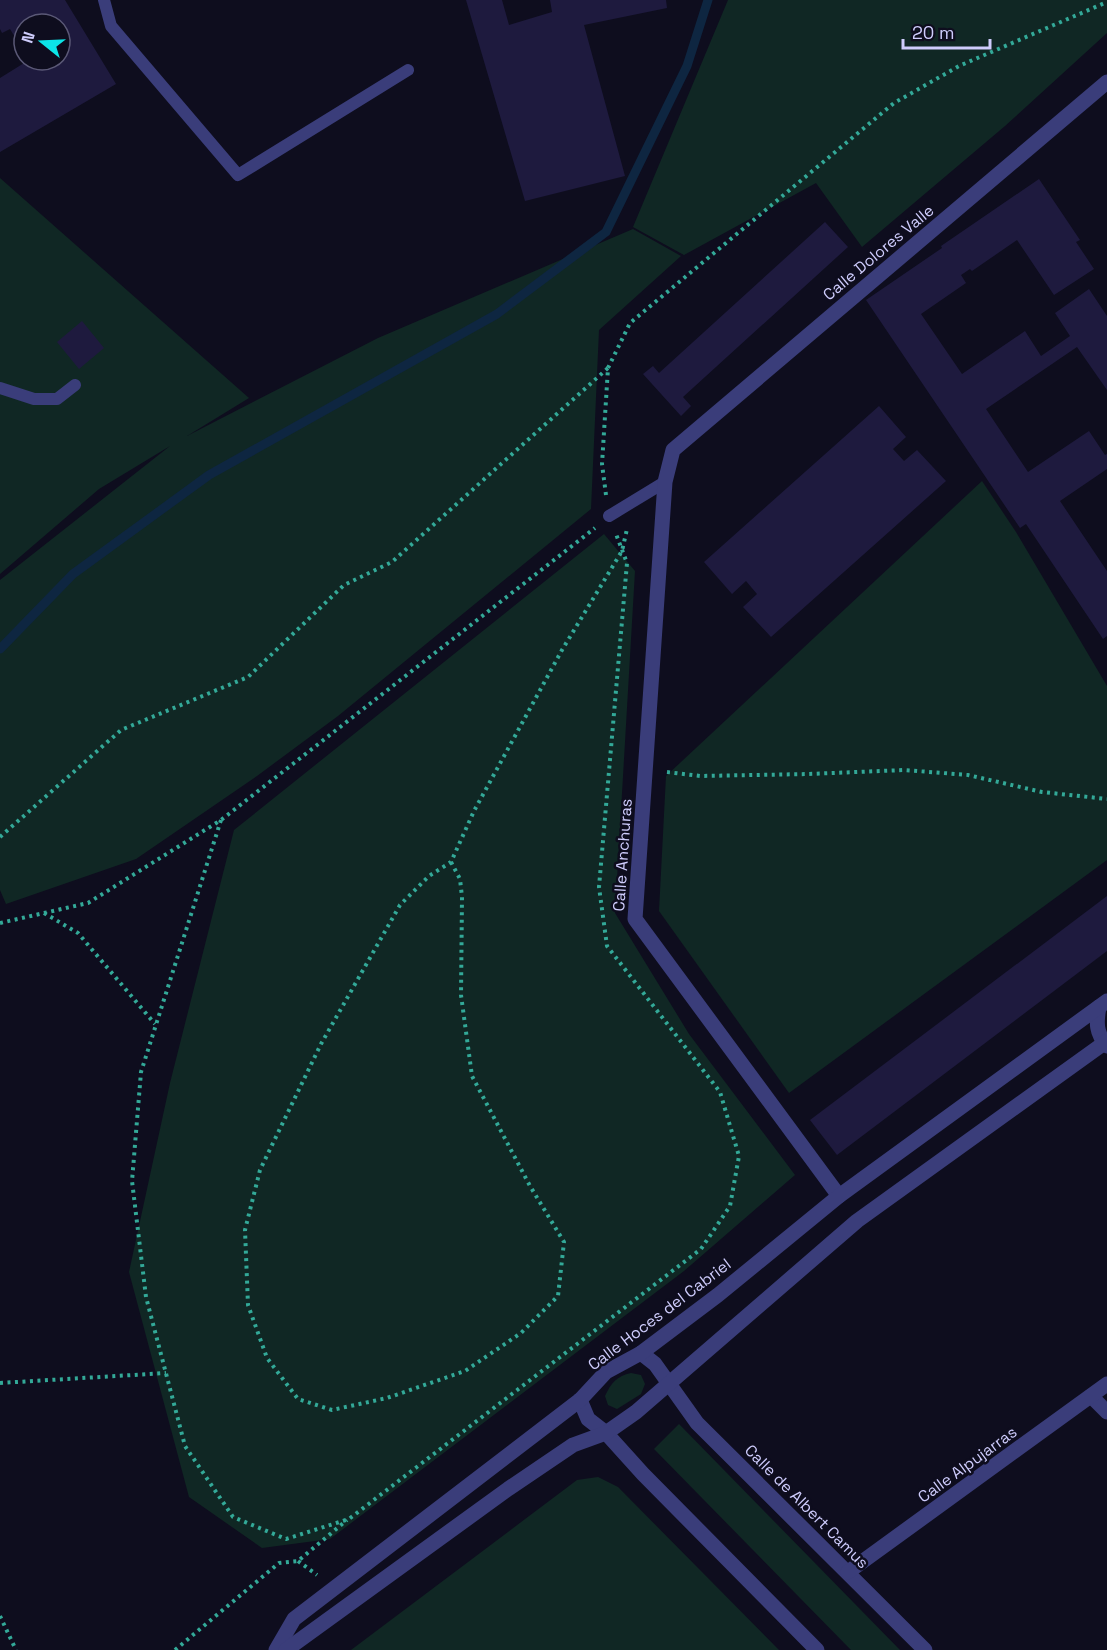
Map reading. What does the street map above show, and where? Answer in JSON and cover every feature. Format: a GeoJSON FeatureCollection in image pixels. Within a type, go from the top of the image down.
{"type":"FeatureCollection","features":[{"type":"Feature","properties":{"kind":"street","name":"Calle Dolores Valle"},"geometry":{"type":"LineString","coordinates":[[673,450],[1107,82]]}},
{"type":"Feature","properties":{"kind":"street","name":"Calle Anchuras"},"geometry":{"type":"LineString","coordinates":[[673,450],[665,482],[635,920],[839,1196]]}},
{"type":"Feature","properties":{"kind":"street","name":"Calle Hoces del Cabriel"},"geometry":{"type":"LineString","coordinates":[[276,1650],[294,1619],[580,1400],[606,1372],[641,1353],[718,1295],[839,1196],[1103,1004]]}},
{"type":"Feature","properties":{"kind":"street"},"geometry":{"type":"LineString","coordinates":[[286,1650],[564,1451],[573,1445],[606,1433],[636,1412],[857,1221],[1106,1043],[1098,1032],[1096,1020],[1103,1004]]}},
{"type":"Feature","properties":{"kind":"street","name":"Calle de Albert Camus"},"geometry":{"type":"LineString","coordinates":[[641,1353],[655,1364],[697,1423],[925,1650]]}},
{"type":"Feature","properties":{"kind":"street","name":"Calle Alpujarras"},"geometry":{"type":"LineString","coordinates":[[848,1572],[1107,1384]]}},
{"type":"Feature","properties":{"kind":"street"},"geometry":{"type":"LineString","coordinates":[[1091,1396],[1107,1412]]}},
{"type":"Feature","properties":{"kind":"street"},"geometry":{"type":"LineString","coordinates":[[580,1400],[588,1419],[606,1433],[817,1650]]}},
{"type":"Feature","properties":{"kind":"lane"},"geometry":{"type":"LineString","coordinates":[[104,0],[111,26],[238,175],[408,70]]}},
{"type":"Feature","properties":{"kind":"lane"},"geometry":{"type":"LineString","coordinates":[[0,388],[34,399],[57,399],[75,385]]}},
{"type":"Feature","properties":{"kind":"lane"},"geometry":{"type":"LineString","coordinates":[[609,516],[665,482]]}},
{"type":"Feature","properties":{"kind":"path"},"geometry":{"type":"LineString","coordinates":[[0,837],[121,730],[248,677],[344,585],[392,562],[608,368],[630,323],[894,104],[959,66],[1107,2]]}},
{"type":"Feature","properties":{"kind":"path"},"geometry":{"type":"LineString","coordinates":[[175,1650],[279,1563],[298,1561],[349,1519],[700,1248],[730,1206],[739,1156],[720,1092],[607,946],[599,887],[627,563],[609,516],[602,464],[608,368]]}},
{"type":"Feature","properties":{"kind":"path"},"geometry":{"type":"LineString","coordinates":[[451,862],[460,879],[462,897],[461,995],[472,1076],[564,1242],[558,1296],[521,1333],[465,1371],[387,1398],[332,1410],[298,1399],[267,1358],[248,1305],[245,1230],[260,1170],[321,1044],[400,905],[429,876],[451,862],[474,811],[556,660],[622,550],[633,502]]}},
{"type":"Feature","properties":{"kind":"path"},"geometry":{"type":"LineString","coordinates":[[0,923],[88,903],[221,820],[609,516]]}},
{"type":"Feature","properties":{"kind":"path"},"geometry":{"type":"LineString","coordinates":[[660,771],[700,776],[904,770],[968,775],[1042,792],[1107,799]]}},
{"type":"Feature","properties":{"kind":"path"},"geometry":{"type":"LineString","coordinates":[[221,820],[141,1072],[132,1181],[146,1297],[185,1446],[233,1517],[286,1539],[349,1519]]}},
{"type":"Feature","properties":{"kind":"path"},"geometry":{"type":"LineString","coordinates":[[44,913],[78,933],[156,1024]]}},
{"type":"Feature","properties":{"kind":"path"},"geometry":{"type":"LineString","coordinates":[[0,1383],[166,1373]]}},
{"type":"Feature","properties":{"kind":"path"},"geometry":{"type":"LineString","coordinates":[[0,1616],[16,1650]]}},
{"type":"Feature","properties":{"kind":"green space"},"geometry":{"type":"Polygon","coordinates":[[[728,0],[1107,0],[1107,33],[1005,126],[862,247],[816,183],[684,255],[633,227],[728,0]]]}},
{"type":"Feature","properties":{"kind":"green space"},"geometry":{"type":"Polygon","coordinates":[[[0,178],[249,398],[187,436],[378,338],[633,229],[681,256],[599,330],[591,509],[338,716],[257,776],[136,859],[6,904],[0,890],[0,580],[170,446],[99,489],[0,574],[0,178]]]}},
{"type":"Feature","properties":{"kind":"green space"},"geometry":{"type":"Polygon","coordinates":[[[982,481],[1016,532],[1107,686],[1107,860],[789,1093],[659,911],[666,776],[982,481]]]}},
{"type":"Feature","properties":{"kind":"green space"},"geometry":{"type":"Polygon","coordinates":[[[604,534],[635,571],[615,913],[689,1034],[795,1175],[684,1271],[330,1539],[262,1548],[189,1497],[129,1272],[170,1083],[234,830],[604,534]]]}},
{"type":"Feature","properties":{"kind":"green space"},"geometry":{"type":"Polygon","coordinates":[[[631,1373],[641,1375],[645,1384],[641,1394],[617,1409],[608,1405],[605,1396],[610,1387],[618,1378],[631,1373]]]}},
{"type":"Feature","properties":{"kind":"green space"},"geometry":{"type":"Polygon","coordinates":[[[679,1424],[900,1650],[851,1650],[654,1449],[679,1424]]]}},
{"type":"Feature","properties":{"kind":"green space"},"geometry":{"type":"Polygon","coordinates":[[[598,1477],[618,1487],[779,1650],[351,1650],[577,1480],[598,1477]]]}},
{"type":"Feature","properties":{"kind":"building"},"geometry":{"type":"Polygon","coordinates":[[[0,0],[65,0],[116,84],[0,152],[0,78],[12,71],[72,72],[72,12],[12,12],[12,32],[10,29],[2,33],[0,0]]]}},
{"type":"Feature","properties":{"kind":"building"},"geometry":{"type":"Polygon","coordinates":[[[466,0],[502,0],[509,25],[552,12],[550,0],[666,0],[667,8],[584,25],[625,176],[525,201],[466,0]]]}},
{"type":"Feature","properties":{"kind":"building"},"geometry":{"type":"Polygon","coordinates":[[[1039,179],[1080,240],[1076,242],[1094,269],[1054,295],[1017,240],[972,271],[970,269],[961,275],[966,283],[921,314],[962,374],[1025,331],[1041,356],[1070,336],[1055,313],[1089,289],[1107,316],[1107,390],[1077,347],[986,409],[1028,472],[1089,431],[1105,455],[1107,454],[1107,469],[1060,501],[1107,571],[1107,636],[1103,639],[1026,524],[1020,528],[866,300],[1039,179]]]}},
{"type":"Feature","properties":{"kind":"building"},"geometry":{"type":"Polygon","coordinates":[[[825,222],[848,247],[683,397],[691,406],[681,416],[643,374],[653,366],[659,373],[825,222]]]}},
{"type":"Feature","properties":{"kind":"building"},"geometry":{"type":"Polygon","coordinates":[[[82,321],[104,348],[79,369],[57,342],[82,321]]]}},
{"type":"Feature","properties":{"kind":"building"},"geometry":{"type":"Polygon","coordinates":[[[879,406],[906,437],[893,449],[904,461],[917,450],[946,481],[771,637],[743,607],[757,594],[746,581],[732,594],[704,562],[879,406]]]}},
{"type":"Feature","properties":{"kind":"building"},"geometry":{"type":"Polygon","coordinates":[[[1107,896],[1107,951],[837,1155],[810,1120],[1107,896]]]}},
{"type":"Feature","properties":{"kind":"waterway"},"geometry":{"type":"LineString","coordinates":[[0,649],[73,574],[209,475],[497,314],[606,232],[687,66],[708,0]]}}]}
